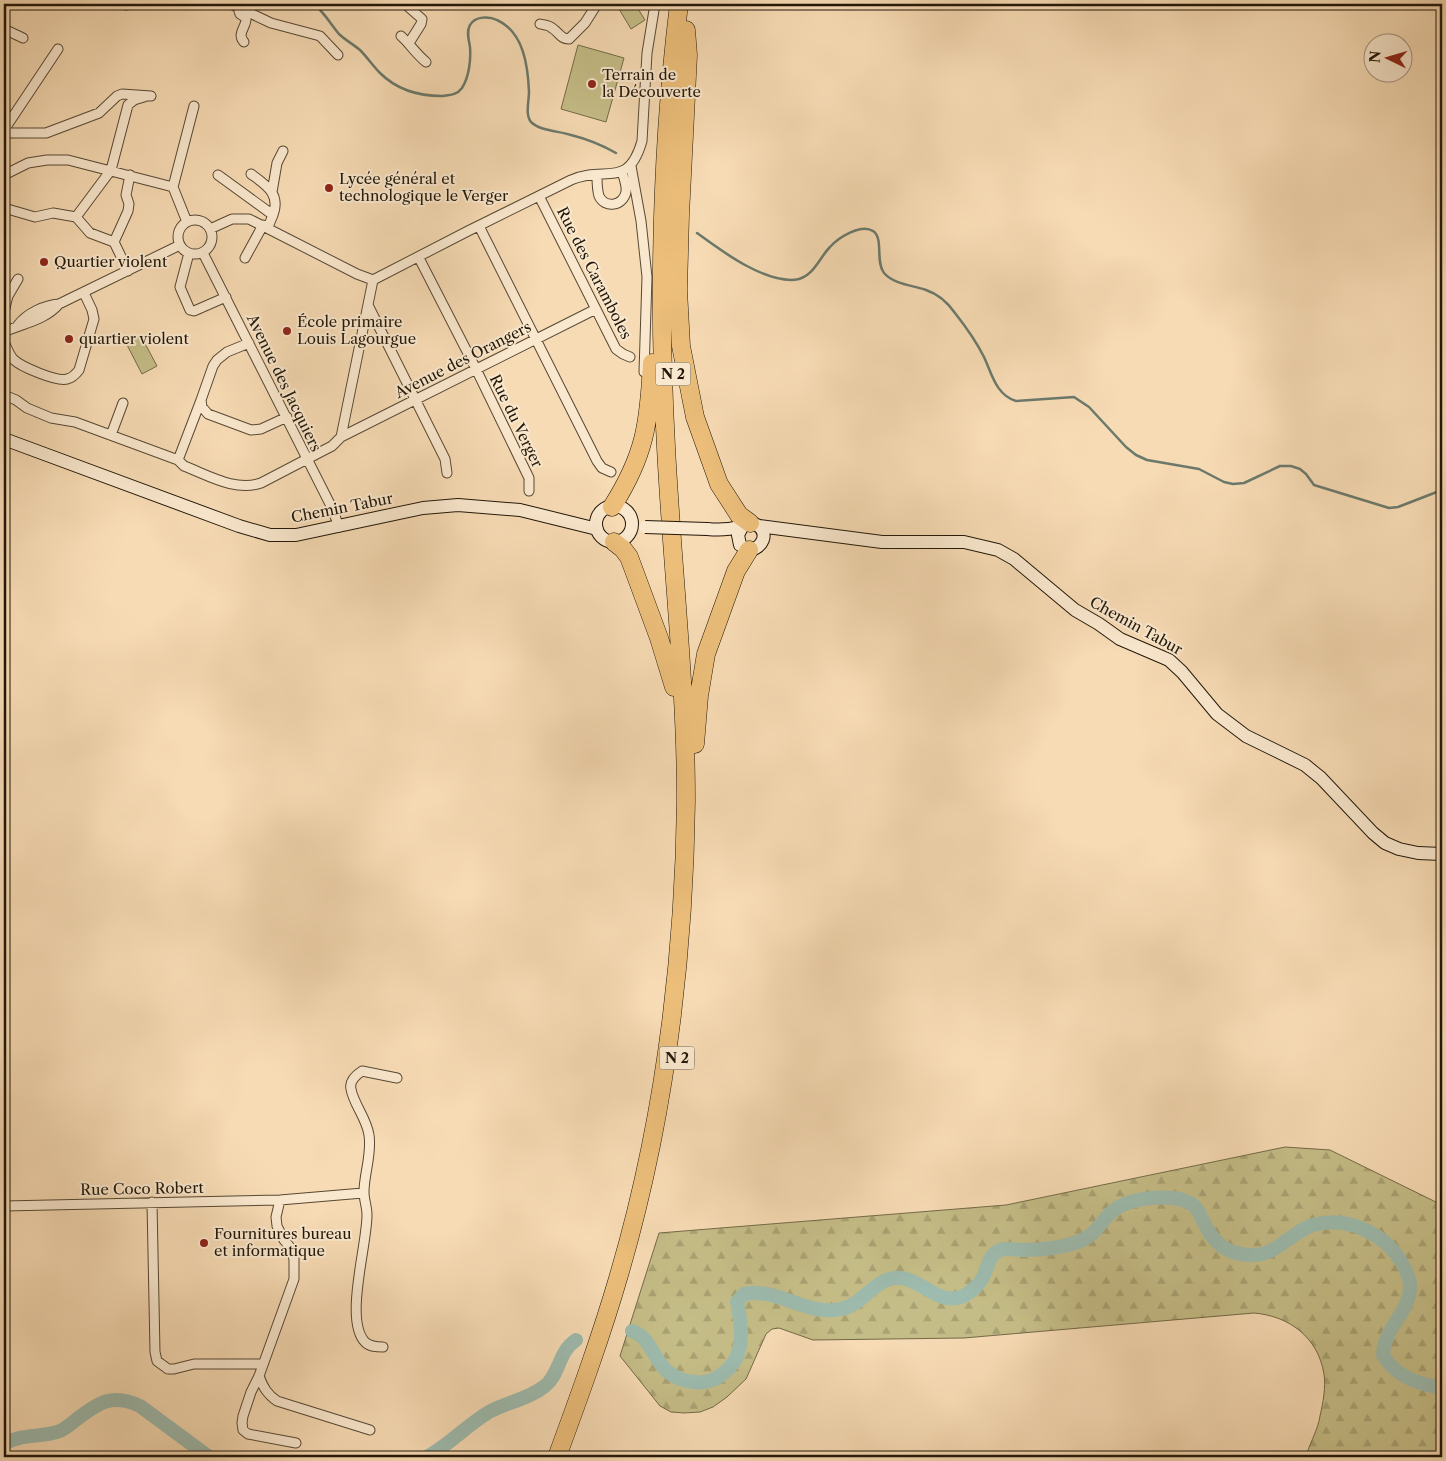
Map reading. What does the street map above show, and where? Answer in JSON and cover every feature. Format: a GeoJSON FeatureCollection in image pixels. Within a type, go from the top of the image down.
{"type":"FeatureCollection","features":[{"type":"Feature","properties":{"kind":"highway","name":"N 2"},"geometry":{"type":"LineString","coordinates":[[556,1457],[592,1363],[620,1273],[640,1191],[660,1094],[672,1017],[681,920],[690,744],[666,448],[661,320],[666,144],[679,4]]}},
{"type":"Feature","properties":{"kind":"highway","name":"N 2"},"geometry":{"type":"LineString","coordinates":[[567,1457],[602,1364],[629,1273],[650,1192],[671,1100],[680,1040],[692,923],[696,845],[672,310],[675,168],[686,30],[690,4]]}},
{"type":"Feature","properties":{"kind":"highway"},"geometry":{"type":"LineString","coordinates":[[686,30],[688,55],[678,290],[681,346],[695,417],[719,484],[739,516],[750,525]]}},
{"type":"Feature","properties":{"kind":"highway"},"geometry":{"type":"LineString","coordinates":[[612,507],[626,486],[639,457],[647,430],[655,290],[662,241]]}},
{"type":"Feature","properties":{"kind":"highway"},"geometry":{"type":"LineString","coordinates":[[614,542],[624,549],[629,557],[672,679],[678,721],[690,744]]}},
{"type":"Feature","properties":{"kind":"highway"},"geometry":{"type":"LineString","coordinates":[[690,744],[706,654],[714,627],[736,571],[750,545]]}},
{"type":"Feature","properties":{"kind":"main road","name":"Chemin Tabur"},"geometry":{"type":"LineString","coordinates":[[4,439],[253,531],[270,534],[296,535],[423,508],[458,505],[520,510],[581,524],[597,525]]}},
{"type":"Feature","properties":{"kind":"main road"},"geometry":{"type":"LineString","coordinates":[[612,507],[623,509],[628,513],[631,526],[625,539],[614,542],[603,538],[597,525],[602,512],[612,507]]}},
{"type":"Feature","properties":{"kind":"main road","name":"Chemin Tabur"},"geometry":{"type":"LineString","coordinates":[[631,526],[721,530],[750,525],[882,542],[957,541],[998,550],[1014,559],[1075,610],[1120,639],[1169,660],[1182,672],[1217,714],[1246,736],[1304,765],[1321,778],[1373,834],[1385,843],[1418,854],[1442,854]]}},
{"type":"Feature","properties":{"kind":"main road"},"geometry":{"type":"LineString","coordinates":[[750,525],[764,536],[750,545],[738,532],[750,525]]}},
{"type":"Feature","properties":{"kind":"main road","name":"Chemin Tabur"},"geometry":{"type":"LineString","coordinates":[[721,530],[750,545],[797,532]]}},
{"type":"Feature","properties":{"kind":"street"},"geometry":{"type":"LineString","coordinates":[[405,4],[422,20],[422,24],[409,43]]}},
{"type":"Feature","properties":{"kind":"street"},"geometry":{"type":"LineString","coordinates":[[540,24],[553,28],[562,37],[569,39],[585,24],[597,4]]}},
{"type":"Feature","properties":{"kind":"street"},"geometry":{"type":"LineString","coordinates":[[210,229],[238,218],[249,218],[357,274],[373,280],[579,176],[597,176],[622,172],[631,166],[638,155],[642,141],[647,53],[655,4]]}},
{"type":"Feature","properties":{"kind":"street"},"geometry":{"type":"LineString","coordinates":[[234,6],[246,18],[240,34],[244,42]]}},
{"type":"Feature","properties":{"kind":"street"},"geometry":{"type":"LineString","coordinates":[[234,6],[271,22],[320,36],[328,42],[338,55]]}},
{"type":"Feature","properties":{"kind":"street"},"geometry":{"type":"LineString","coordinates":[[4,29],[23,38]]}},
{"type":"Feature","properties":{"kind":"street"},"geometry":{"type":"LineString","coordinates":[[401,36],[409,43],[415,53],[426,62]]}},
{"type":"Feature","properties":{"kind":"street"},"geometry":{"type":"LineString","coordinates":[[58,49],[5,129],[6,134],[41,134],[51,132],[99,114],[117,96],[122,94],[152,96],[134,100],[128,104],[111,170],[76,217]]}},
{"type":"Feature","properties":{"kind":"street"},"geometry":{"type":"LineString","coordinates":[[187,222],[173,187],[194,106]]}},
{"type":"Feature","properties":{"kind":"street"},"geometry":{"type":"LineString","coordinates":[[245,258],[273,215],[276,205],[272,192],[277,163],[283,151]]}},
{"type":"Feature","properties":{"kind":"street"},"geometry":{"type":"LineString","coordinates":[[4,175],[28,163],[47,160],[68,160],[173,187]]}},
{"type":"Feature","properties":{"kind":"street"},"geometry":{"type":"LineString","coordinates":[[631,166],[641,221],[647,277],[644,404],[639,457]]}},
{"type":"Feature","properties":{"kind":"street"},"geometry":{"type":"LineString","coordinates":[[597,176],[599,196],[609,205],[623,199],[626,193],[622,172]]}},
{"type":"Feature","properties":{"kind":"street"},"geometry":{"type":"LineString","coordinates":[[251,174],[272,192]]}},
{"type":"Feature","properties":{"kind":"street"},"geometry":{"type":"LineString","coordinates":[[218,175],[273,215]]}},
{"type":"Feature","properties":{"kind":"street"},"geometry":{"type":"LineString","coordinates":[[114,242],[128,211],[129,204],[126,195],[130,176]]}},
{"type":"Feature","properties":{"kind":"street","name":"Rue des Caramboles"},"geometry":{"type":"LineString","coordinates":[[539,196],[616,348],[630,357]]}},
{"type":"Feature","properties":{"kind":"street"},"geometry":{"type":"LineString","coordinates":[[4,208],[35,217],[53,213],[76,217],[90,233],[114,242],[128,271]]}},
{"type":"Feature","properties":{"kind":"street"},"geometry":{"type":"LineString","coordinates":[[203,221],[210,229],[212,240],[203,253],[189,254],[180,245],[178,235],[183,225],[187,222],[203,221]]}},
{"type":"Feature","properties":{"kind":"street"},"geometry":{"type":"LineString","coordinates":[[479,226],[597,461],[602,468],[611,472]]}},
{"type":"Feature","properties":{"kind":"street"},"geometry":{"type":"LineString","coordinates":[[4,332],[18,325],[28,315],[84,293],[180,245]]}},
{"type":"Feature","properties":{"kind":"street","name":"Avenue des Jacquiers"},"geometry":{"type":"LineString","coordinates":[[203,253],[332,508],[338,527]]}},
{"type":"Feature","properties":{"kind":"street"},"geometry":{"type":"LineString","coordinates":[[189,254],[180,288],[190,310],[194,311],[226,297]]}},
{"type":"Feature","properties":{"kind":"street","name":"Rue du Verger"},"geometry":{"type":"LineString","coordinates":[[419,258],[529,478],[529,491]]}},
{"type":"Feature","properties":{"kind":"street"},"geometry":{"type":"LineString","coordinates":[[4,312],[8,296],[18,279]]}},
{"type":"Feature","properties":{"kind":"street"},"geometry":{"type":"LineString","coordinates":[[341,437],[373,280]]}},
{"type":"Feature","properties":{"kind":"street"},"geometry":{"type":"LineString","coordinates":[[4,342],[11,357],[26,368],[60,380],[67,380],[74,376],[80,370],[94,319],[84,293]]}},
{"type":"Feature","properties":{"kind":"street"},"geometry":{"type":"LineString","coordinates":[[368,305],[445,459],[447,473]]}},
{"type":"Feature","properties":{"kind":"street","name":"Avenue des Orangers"},"geometry":{"type":"LineString","coordinates":[[4,395],[16,400],[26,408],[51,418],[75,422],[178,460],[184,466],[228,484],[247,487],[261,483],[336,443],[341,437],[596,309]]}},
{"type":"Feature","properties":{"kind":"street"},"geometry":{"type":"LineString","coordinates":[[178,460],[213,366],[227,352],[249,343]]}},
{"type":"Feature","properties":{"kind":"street"},"geometry":{"type":"LineString","coordinates":[[201,400],[202,406],[208,414],[246,429],[261,429],[287,417]]}},
{"type":"Feature","properties":{"kind":"street"},"geometry":{"type":"LineString","coordinates":[[111,435],[123,402]]}},
{"type":"Feature","properties":{"kind":"street"},"geometry":{"type":"LineString","coordinates":[[383,1347],[374,1347],[366,1344],[360,1335],[357,1322],[356,1302],[366,1233],[367,1213],[364,1193],[370,1145],[369,1133],[351,1089],[351,1082],[362,1071],[398,1078]]}},
{"type":"Feature","properties":{"kind":"street","name":"Rue Coco Robert"},"geometry":{"type":"LineString","coordinates":[[4,1206],[280,1200],[364,1193]]}},
{"type":"Feature","properties":{"kind":"street"},"geometry":{"type":"LineString","coordinates":[[280,1200],[276,1217],[277,1226],[294,1259],[294,1279],[259,1376],[251,1392],[242,1423],[243,1430],[248,1434],[296,1443]]}},
{"type":"Feature","properties":{"kind":"street"},"geometry":{"type":"LineString","coordinates":[[152,1202],[155,1352],[157,1360],[168,1369],[194,1364],[262,1364]]}},
{"type":"Feature","properties":{"kind":"street"},"geometry":{"type":"LineString","coordinates":[[259,1376],[265,1390],[277,1400],[370,1430]]}},
{"type":"Feature","properties":{"kind":"green space"},"geometry":{"type":"Polygon","coordinates":[[[616,4],[635,4],[645,20],[631,29],[616,4]]]}},
{"type":"Feature","properties":{"kind":"green space","name":"Terrain de la Découverte"},"geometry":{"type":"Polygon","coordinates":[[[578,45],[624,58],[606,122],[561,109],[578,45]]]}},
{"type":"Feature","properties":{"kind":"green space"},"geometry":{"type":"Polygon","coordinates":[[[141,336],[157,366],[142,374],[126,343],[141,336]]]}},
{"type":"Feature","properties":{"kind":"green space"},"geometry":{"type":"Polygon","coordinates":[[[1285,1147],[1330,1150],[1442,1205],[1442,1457],[1313,1457],[1307,1453],[1318,1426],[1323,1400],[1325,1379],[1321,1361],[1308,1339],[1300,1331],[1279,1319],[1254,1313],[964,1338],[813,1340],[779,1328],[772,1329],[766,1334],[746,1379],[727,1397],[713,1407],[700,1412],[671,1412],[660,1406],[620,1356],[659,1233],[1006,1205],[1285,1147]]]}},
{"type":"Feature","properties":{"kind":"waterway"},"geometry":{"type":"LineString","coordinates":[[320,10],[339,34],[360,50],[387,79],[409,91],[433,96],[451,95],[462,88],[468,74],[470,57],[468,30],[472,22],[482,18],[497,20],[513,33],[523,51],[526,61],[529,92],[528,112],[531,122],[544,129],[589,140],[616,153]]}},
{"type":"Feature","properties":{"kind":"waterway"},"geometry":{"type":"LineString","coordinates":[[697,233],[745,265],[759,272],[787,280],[799,279],[809,274],[826,251],[844,236],[856,230],[868,229],[873,231],[878,239],[880,263],[884,273],[893,280],[921,288],[939,296],[946,302],[974,340],[999,389],[1004,394],[1016,401],[1074,397],[1089,407],[1126,447],[1136,455],[1147,460],[1199,469],[1224,482],[1233,484],[1244,483],[1280,466],[1291,466],[1300,469],[1314,485],[1389,508],[1398,507],[1442,490]]}},
{"type":"Feature","properties":{"kind":"waterway"},"geometry":{"type":"LineString","coordinates":[[632,1331],[640,1335],[647,1342],[662,1366],[670,1373],[680,1379],[707,1382],[723,1374],[737,1356],[741,1339],[737,1302],[744,1294],[757,1293],[769,1295],[816,1309],[841,1309],[857,1302],[884,1281],[892,1278],[901,1278],[916,1283],[945,1298],[953,1299],[971,1291],[979,1283],[985,1274],[990,1259],[998,1251],[1007,1249],[1043,1249],[1075,1243],[1088,1237],[1109,1214],[1120,1206],[1142,1199],[1166,1197],[1189,1202],[1193,1205],[1212,1237],[1223,1247],[1236,1253],[1252,1255],[1269,1252],[1305,1228],[1326,1223],[1352,1225],[1376,1236],[1395,1253],[1406,1271],[1410,1284],[1407,1302],[1388,1335],[1383,1355],[1394,1369],[1408,1378],[1416,1382],[1442,1388]]}},
{"type":"Feature","properties":{"kind":"waterway"},"geometry":{"type":"LineString","coordinates":[[427,1457],[489,1412],[532,1394],[545,1386],[554,1375],[570,1345],[576,1340]]}},
{"type":"Feature","properties":{"kind":"waterway"},"geometry":{"type":"LineString","coordinates":[[4,1444],[18,1438],[60,1431],[99,1404],[107,1401],[122,1400],[140,1406],[209,1457]]}},
{"type":"Feature","properties":{"kind":"place","name":"Terrain de la Découverte"},"geometry":{"type":"Point","coordinates":[592,84]}},
{"type":"Feature","properties":{"kind":"place","name":"Lycée général et technologique le Verger"},"geometry":{"type":"Point","coordinates":[329,188]}},
{"type":"Feature","properties":{"kind":"place","name":"Quartier violent"},"geometry":{"type":"Point","coordinates":[44,262]}},
{"type":"Feature","properties":{"kind":"place","name":"École primaire Louis Lagourgue"},"geometry":{"type":"Point","coordinates":[287,331]}},
{"type":"Feature","properties":{"kind":"place","name":"quartier violent"},"geometry":{"type":"Point","coordinates":[69,339]}},
{"type":"Feature","properties":{"kind":"place","name":"Fournitures bureau et informatique"},"geometry":{"type":"Point","coordinates":[204,1243]}}]}
